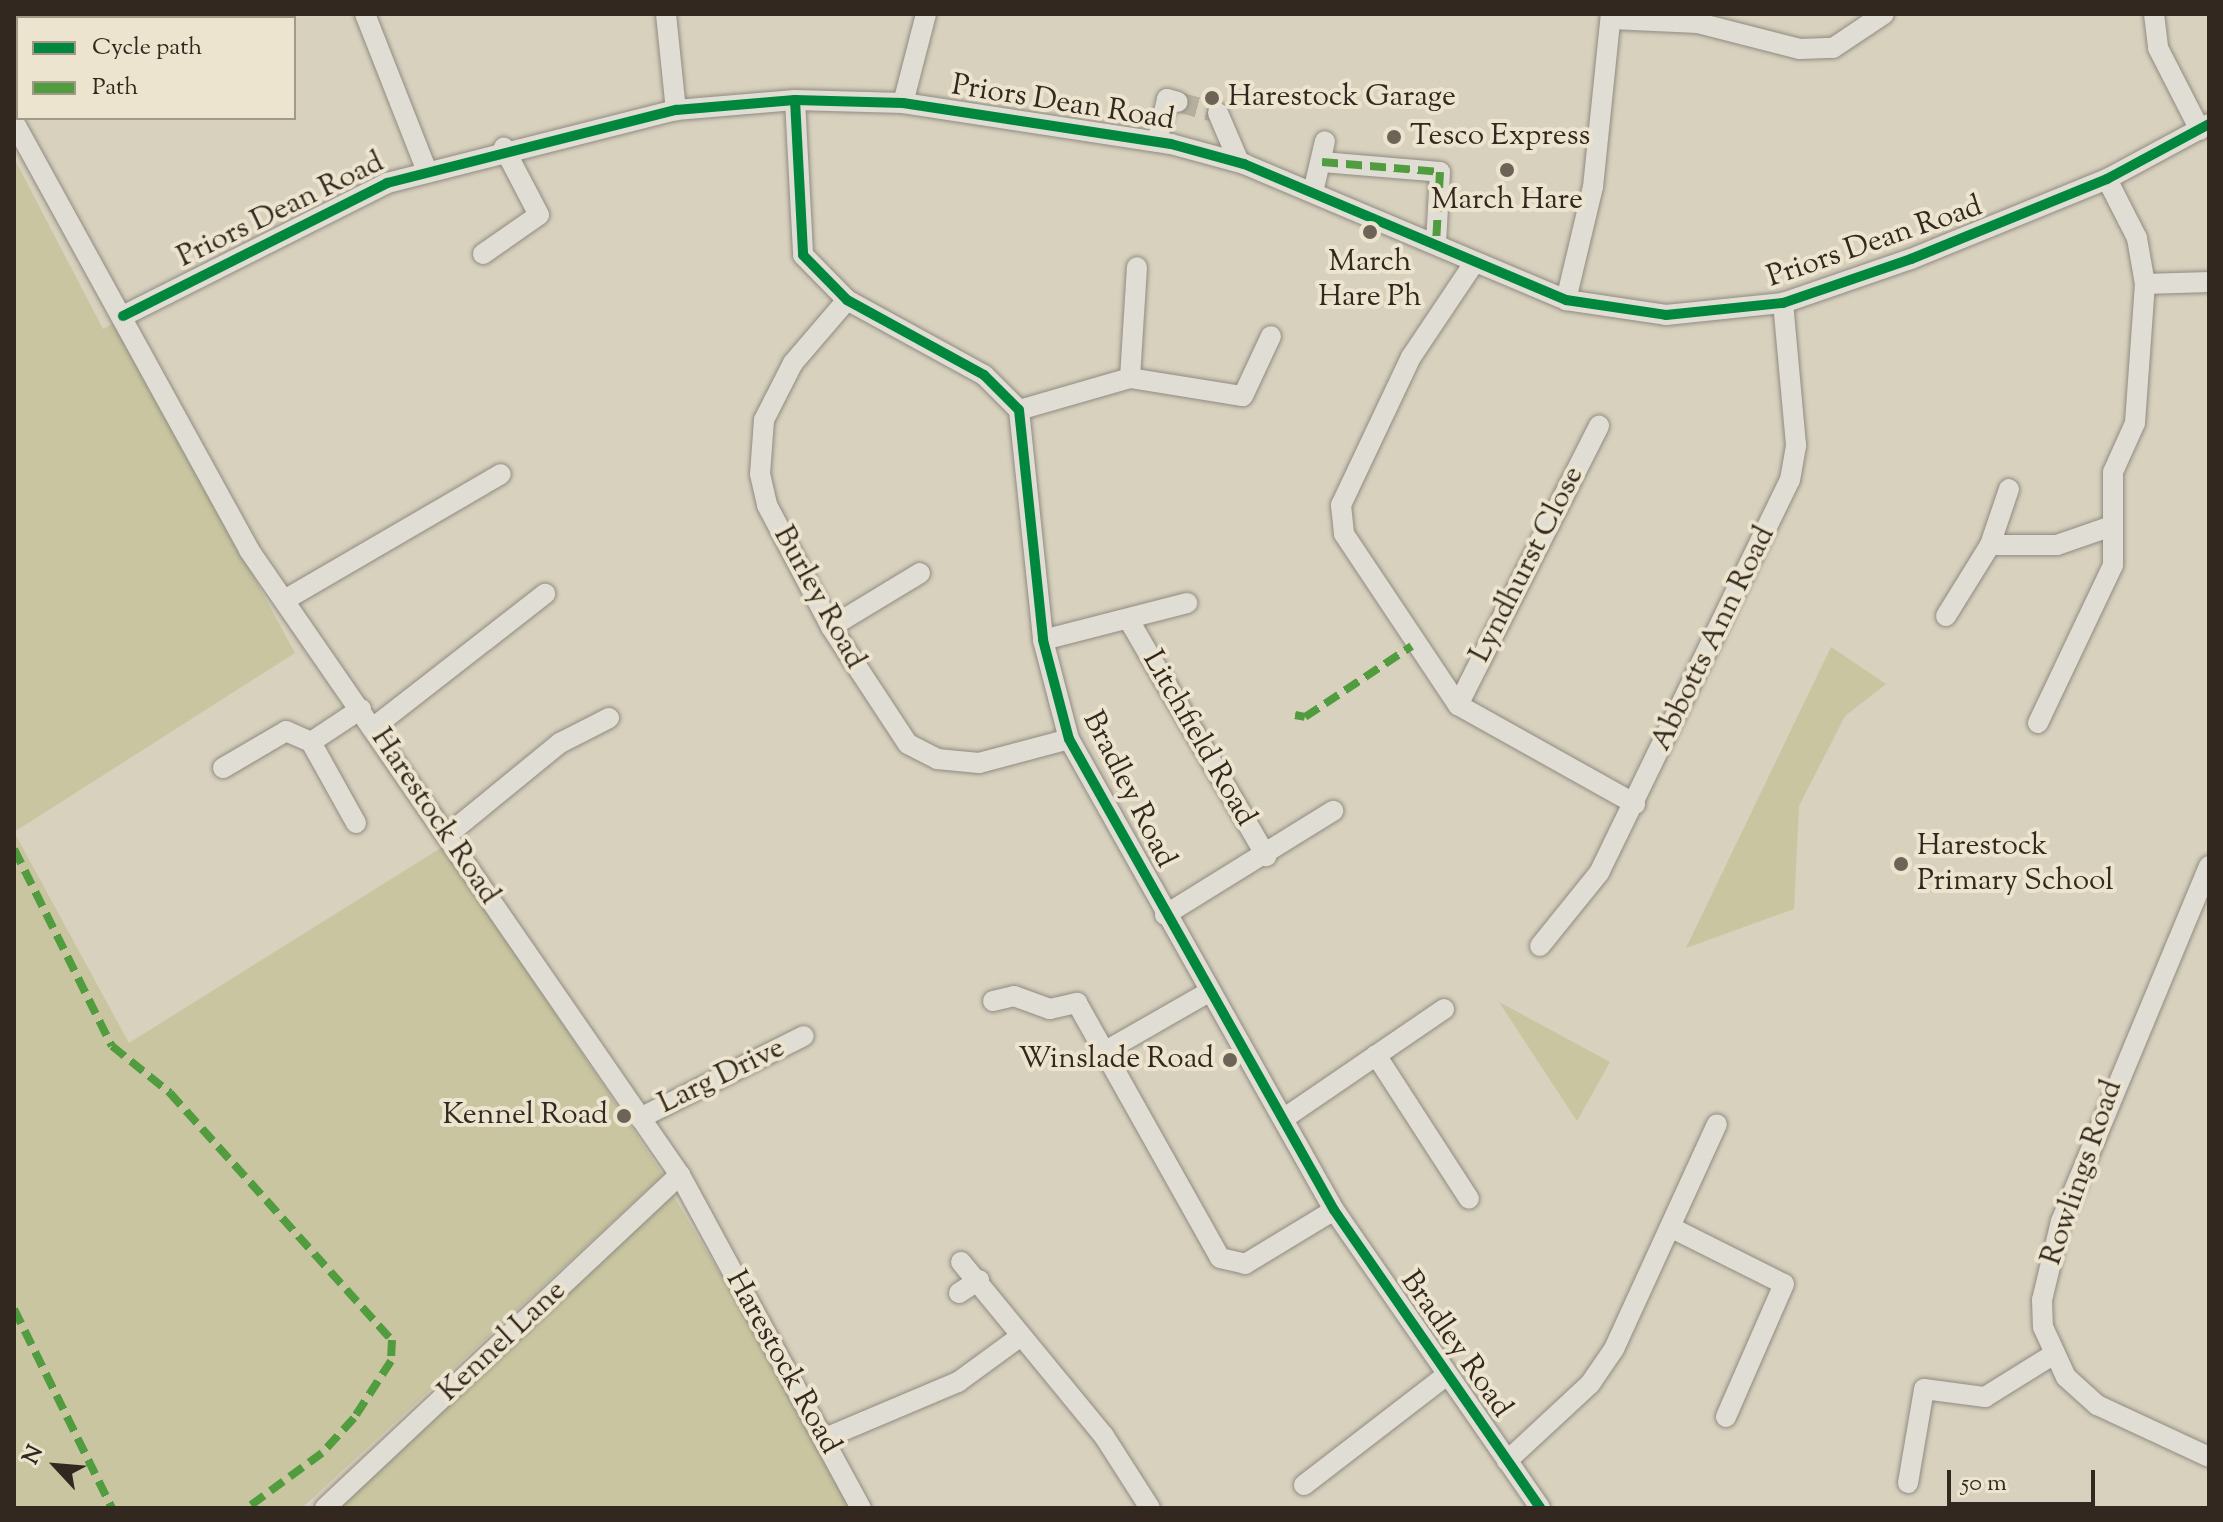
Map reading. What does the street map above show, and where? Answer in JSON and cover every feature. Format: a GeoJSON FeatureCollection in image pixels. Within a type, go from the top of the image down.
{"type":"FeatureCollection","features":[{"type":"Feature","properties":{"kind":"street"},"geometry":{"type":"LineString","coordinates":[[365,14],[426,169]]}},
{"type":"Feature","properties":{"kind":"street"},"geometry":{"type":"LineString","coordinates":[[666,14],[676,110]]}},
{"type":"Feature","properties":{"kind":"street"},"geometry":{"type":"LineString","coordinates":[[903,103],[926,14]]}},
{"type":"Feature","properties":{"kind":"street"},"geometry":{"type":"LineString","coordinates":[[1566,300],[1593,187],[1611,16],[1698,23],[1800,49],[1833,48],[1884,14]]}},
{"type":"Feature","properties":{"kind":"street"},"geometry":{"type":"LineString","coordinates":[[2154,14],[2158,48],[2205,127]]}},
{"type":"Feature","properties":{"kind":"street"},"geometry":{"type":"LineString","coordinates":[[1157,142],[1167,99],[1178,102]]}},
{"type":"Feature","properties":{"kind":"street"},"geometry":{"type":"LineString","coordinates":[[795,100],[803,255],[847,300],[984,375],[1019,410],[1130,378],[1243,396],[1271,336]]}},
{"type":"Feature","properties":{"kind":"street","name":"Priors Dean Road"},"geometry":{"type":"LineString","coordinates":[[123,316],[295,225],[426,169],[504,148],[676,110],[795,100],[903,103],[1157,142],[1239,162],[1566,300],[1666,315],[1783,303],[1984,233],[2107,179],[2205,127]]}},
{"type":"Feature","properties":{"kind":"street"},"geometry":{"type":"LineString","coordinates":[[1218,113],[1239,162]]}},
{"type":"Feature","properties":{"kind":"street","name":"Harestock Road"},"geometry":{"type":"LineString","coordinates":[[14,122],[249,550],[288,598],[446,836],[680,1175],[861,1508]]}},
{"type":"Feature","properties":{"kind":"street"},"geometry":{"type":"LineString","coordinates":[[483,254],[539,215],[504,148]]}},
{"type":"Feature","properties":{"kind":"street"},"geometry":{"type":"LineString","coordinates":[[1313,192],[1324,152],[1440,172],[1436,243]]}},
{"type":"Feature","properties":{"kind":"street"},"geometry":{"type":"LineString","coordinates":[[2038,723],[2113,565],[2109,527],[2113,472],[2135,423],[2145,284],[2137,238],[2107,179]]}},
{"type":"Feature","properties":{"kind":"street"},"geometry":{"type":"LineString","coordinates":[[1474,263],[1411,357],[1341,505],[1355,558],[1458,705],[1635,804]]}},
{"type":"Feature","properties":{"kind":"street"},"geometry":{"type":"LineString","coordinates":[[1130,378],[1137,267]]}},
{"type":"Feature","properties":{"kind":"street"},"geometry":{"type":"LineString","coordinates":[[2145,284],[2209,282]]}},
{"type":"Feature","properties":{"kind":"street","name":"Burley Road"},"geometry":{"type":"LineString","coordinates":[[847,300],[778,387],[760,446],[767,505],[831,627],[908,744],[937,759],[979,763],[1069,739]]}},
{"type":"Feature","properties":{"kind":"street","name":"Abbotts Ann Road"},"geometry":{"type":"LineString","coordinates":[[1540,946],[1599,873],[1790,480],[1796,445],[1783,303]]}},
{"type":"Feature","properties":{"kind":"street","name":"Bradley Road"},"geometry":{"type":"LineString","coordinates":[[1019,410],[1043,640],[1069,739],[1207,993],[1334,1210],[1444,1377],[1540,1508]]}},
{"type":"Feature","properties":{"kind":"street","name":"Lyndhurst Close"},"geometry":{"type":"LineString","coordinates":[[1458,705],[1599,426]]}},
{"type":"Feature","properties":{"kind":"street"},"geometry":{"type":"LineString","coordinates":[[288,598],[501,474]]}},
{"type":"Feature","properties":{"kind":"street"},"geometry":{"type":"LineString","coordinates":[[1946,616],[1990,545],[2009,489]]}},
{"type":"Feature","properties":{"kind":"street"},"geometry":{"type":"LineString","coordinates":[[1990,545],[2057,545],[2109,527]]}},
{"type":"Feature","properties":{"kind":"street"},"geometry":{"type":"LineString","coordinates":[[831,627],[920,573]]}},
{"type":"Feature","properties":{"kind":"street"},"geometry":{"type":"LineString","coordinates":[[374,727],[537,616],[545,594]]}},
{"type":"Feature","properties":{"kind":"street","name":"Litchfield Road"},"geometry":{"type":"LineString","coordinates":[[1043,640],[1130,622],[1187,603]]}},
{"type":"Feature","properties":{"kind":"street","name":"Litchfield Road"},"geometry":{"type":"LineString","coordinates":[[1130,622],[1266,856]]}},
{"type":"Feature","properties":{"kind":"street"},"geometry":{"type":"LineString","coordinates":[[311,742],[361,709]]}},
{"type":"Feature","properties":{"kind":"street"},"geometry":{"type":"LineString","coordinates":[[446,836],[560,743],[609,718]]}},
{"type":"Feature","properties":{"kind":"street"},"geometry":{"type":"LineString","coordinates":[[223,768],[286,731],[311,742],[356,823]]}},
{"type":"Feature","properties":{"kind":"street","name":"Litchfield Road"},"geometry":{"type":"LineString","coordinates":[[1165,915],[1266,856],[1333,811]]}},
{"type":"Feature","properties":{"kind":"street","name":"Rowlings Road"},"geometry":{"type":"LineString","coordinates":[[2209,866],[2061,1221],[2042,1300],[2054,1354],[2097,1405],[2209,1457]]}},
{"type":"Feature","properties":{"kind":"street"},"geometry":{"type":"LineString","coordinates":[[1104,1052],[1207,993]]}},
{"type":"Feature","properties":{"kind":"street"},"geometry":{"type":"LineString","coordinates":[[993,1001],[1014,996],[1050,1009],[1077,1003],[1220,1258],[1245,1264],[1334,1210]]}},
{"type":"Feature","properties":{"kind":"street"},"geometry":{"type":"LineString","coordinates":[[1283,1119],[1444,1009]]}},
{"type":"Feature","properties":{"kind":"street","name":"Larg Drive"},"geometry":{"type":"LineString","coordinates":[[640,1118],[804,1036]]}},
{"type":"Feature","properties":{"kind":"street"},"geometry":{"type":"LineString","coordinates":[[1376,1055],[1469,1199]]}},
{"type":"Feature","properties":{"kind":"street"},"geometry":{"type":"LineString","coordinates":[[1507,1461],[1590,1384],[1670,1227],[1717,1124]]}},
{"type":"Feature","properties":{"kind":"street","name":"Kennel Lane"},"geometry":{"type":"LineString","coordinates":[[325,1508],[680,1175]]}},
{"type":"Feature","properties":{"kind":"street"},"geometry":{"type":"LineString","coordinates":[[1670,1227],[1784,1284],[1726,1417]]}},
{"type":"Feature","properties":{"kind":"street"},"geometry":{"type":"LineString","coordinates":[[961,1262],[979,1280],[1104,1436],[1150,1508]]}},
{"type":"Feature","properties":{"kind":"street"},"geometry":{"type":"LineString","coordinates":[[959,1293],[979,1280]]}},
{"type":"Feature","properties":{"kind":"street"},"geometry":{"type":"LineString","coordinates":[[823,1439],[958,1382],[1021,1336]]}},
{"type":"Feature","properties":{"kind":"street"},"geometry":{"type":"LineString","coordinates":[[1908,1483],[1924,1389],[1985,1397],[2054,1354]]}},
{"type":"Feature","properties":{"kind":"street"},"geometry":{"type":"LineString","coordinates":[[1304,1485],[1444,1377]]}},
{"type":"Feature","properties":{"kind":"shaded area"},"geometry":{"type":"Polygon","coordinates":[[[14,158],[103,329],[116,322],[295,653],[14,832],[14,158]]]}},
{"type":"Feature","properties":{"kind":"shaded area"},"geometry":{"type":"Polygon","coordinates":[[[1831,647],[1886,684],[1845,716],[1799,806],[1794,909],[1686,948],[1831,647]]]}},
{"type":"Feature","properties":{"kind":"shaded area"},"geometry":{"type":"Polygon","coordinates":[[[14,832],[129,1043],[444,846],[663,1175],[302,1508],[14,1508],[14,832]]]}},
{"type":"Feature","properties":{"kind":"shaded area"},"geometry":{"type":"Polygon","coordinates":[[[1499,1002],[1610,1062],[1577,1121],[1499,1002]]]}},
{"type":"Feature","properties":{"kind":"shaded area"},"geometry":{"type":"Polygon","coordinates":[[[668,1187],[861,1508],[328,1508],[668,1187]]]}},
{"type":"Feature","properties":{"kind":"tunnel"},"geometry":{"type":"LineString","coordinates":[[1178,102],[1218,113]]}},
{"type":"Feature","properties":{"kind":"marked path"},"geometry":{"type":"LineString","coordinates":[[1322,162],[1440,172],[1436,243]]}},
{"type":"Feature","properties":{"kind":"marked path"},"geometry":{"type":"LineString","coordinates":[[1295,715],[1305,717],[1412,646]]}},
{"type":"Feature","properties":{"kind":"marked path"},"geometry":{"type":"LineString","coordinates":[[14,849],[112,1046],[170,1093],[392,1340],[391,1361],[354,1418],[322,1453],[247,1508]]}},
{"type":"Feature","properties":{"kind":"marked path"},"geometry":{"type":"LineString","coordinates":[[14,1309],[112,1508]]}},
{"type":"Feature","properties":{"kind":"cycle path"},"geometry":{"type":"LineString","coordinates":[[795,100],[803,255],[847,300],[984,375],[1019,410],[1043,640],[1069,739],[1334,1210],[1540,1508]]}},
{"type":"Feature","properties":{"kind":"cycle path"},"geometry":{"type":"LineString","coordinates":[[123,316],[387,183],[676,110],[795,100],[903,103],[1171,144],[1244,164],[1566,300],[1666,315],[1783,303],[1911,259],[2107,179],[2209,124]]}},
{"type":"Feature","properties":{"kind":"place","name":"Harestock Garage"},"geometry":{"type":"Point","coordinates":[1212,98]}},
{"type":"Feature","properties":{"kind":"place","name":"Tesco Express"},"geometry":{"type":"Point","coordinates":[1394,137]}},
{"type":"Feature","properties":{"kind":"place","name":"March Hare"},"geometry":{"type":"Point","coordinates":[1507,170]}},
{"type":"Feature","properties":{"kind":"place","name":"March Hare Ph"},"geometry":{"type":"Point","coordinates":[1370,232]}},
{"type":"Feature","properties":{"kind":"place","name":"Harestock Primary School"},"geometry":{"type":"Point","coordinates":[1901,864]}},
{"type":"Feature","properties":{"kind":"place","name":"Winslade Road"},"geometry":{"type":"Point","coordinates":[1230,1060]}},
{"type":"Feature","properties":{"kind":"place","name":"Kennel Road"},"geometry":{"type":"Point","coordinates":[624,1116]}}]}
